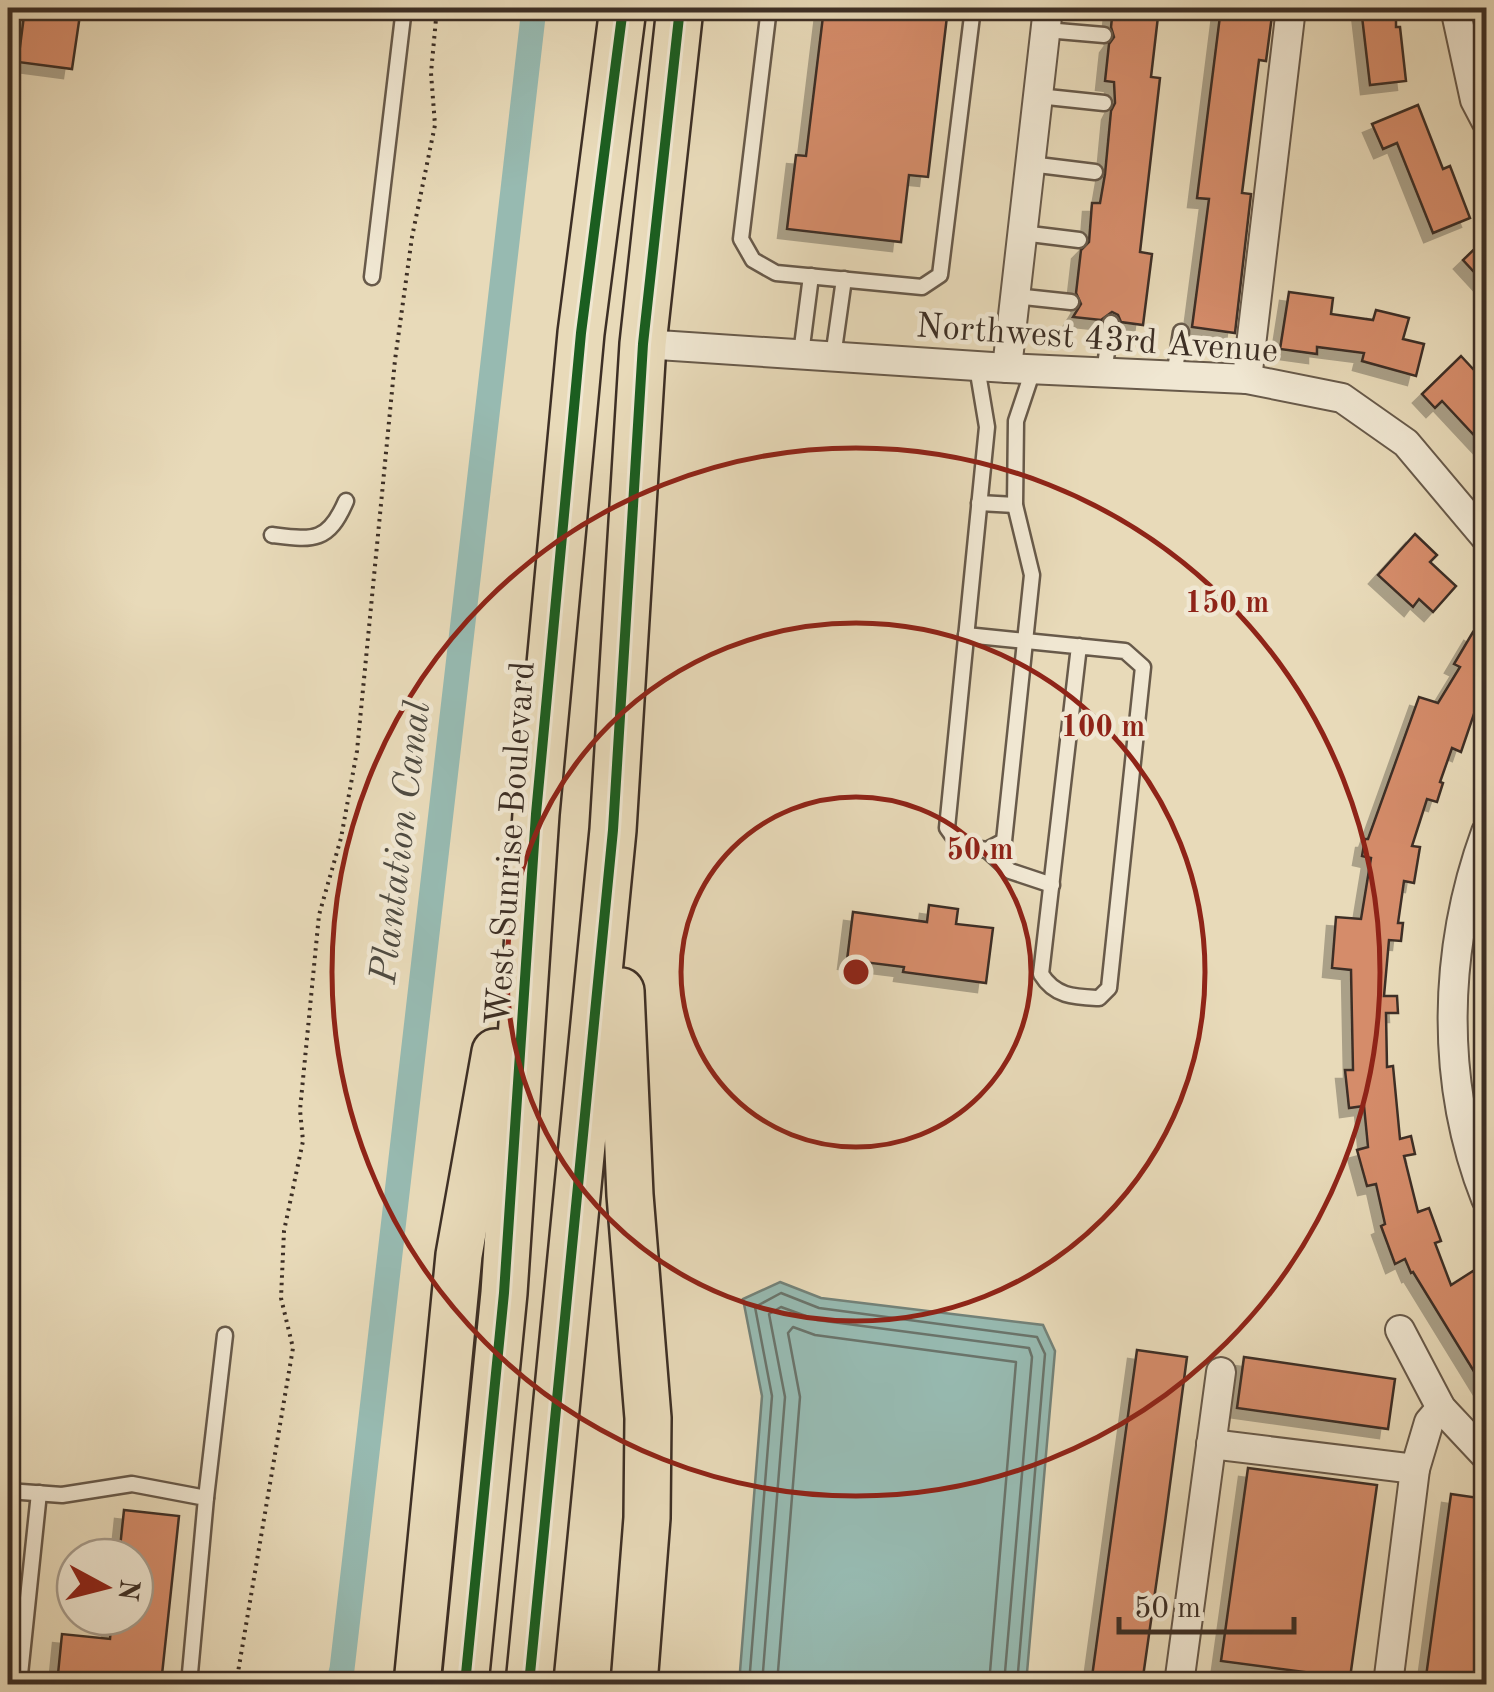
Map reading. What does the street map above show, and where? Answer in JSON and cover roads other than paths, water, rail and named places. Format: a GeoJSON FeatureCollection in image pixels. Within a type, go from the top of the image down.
{"type":"FeatureCollection","features":[{"type":"Feature","properties":{"kind":"main road","name":"West Sunrise Boulevard"},"geometry":{"type":"LineString","coordinates":[[465,1684],[504,1293],[536,814],[580,333],[623,8]]}},
{"type":"Feature","properties":{"kind":"main road"},"geometry":{"type":"LineString","coordinates":[[529,1684],[614,830],[643,344],[680,8]]}},
{"type":"Feature","properties":{"kind":"main road"},"geometry":{"type":"LineString","coordinates":[[593,238],[612,292],[643,344]]}},
{"type":"Feature","properties":{"kind":"main road"},"geometry":{"type":"LineString","coordinates":[[418,1684],[460,1255],[536,814]]}},
{"type":"Feature","properties":{"kind":"main road"},"geometry":{"type":"LineString","coordinates":[[614,830],[630,1195],[648,1418],[646,1518],[634,1684]]}},
{"type":"Feature","properties":{"kind":"street"},"geometry":{"type":"LineString","coordinates":[[1247,378],[1291,8]]}},
{"type":"Feature","properties":{"kind":"street"},"geometry":{"type":"LineString","coordinates":[[1455,8],[1475,100],[1486,120]]}},
{"type":"Feature","properties":{"kind":"street"},"geometry":{"type":"LineString","coordinates":[[1020,369],[1015,296],[1047,19]]}},
{"type":"Feature","properties":{"kind":"street","name":"Northwest 43rd Avenue"},"geometry":{"type":"LineString","coordinates":[[643,344],[1020,369],[1247,378],[1342,398],[1406,444],[1486,538]]}},
{"type":"Feature","properties":{"kind":"street"},"geometry":{"type":"LineString","coordinates":[[1486,832],[1471,874],[1458,940],[1452,1023],[1456,1092],[1486,1199]]}},
{"type":"Feature","properties":{"kind":"street"},"geometry":{"type":"LineString","coordinates":[[1400,1330],[1441,1408],[1486,1456]]}},
{"type":"Feature","properties":{"kind":"street"},"geometry":{"type":"LineString","coordinates":[[1179,1684],[1221,1372]]}},
{"type":"Feature","properties":{"kind":"street"},"geometry":{"type":"LineString","coordinates":[[1388,1684],[1414,1469],[1428,1422],[1441,1408]]}},
{"type":"Feature","properties":{"kind":"street"},"geometry":{"type":"LineString","coordinates":[[1211,1444],[1414,1469]]}},
{"type":"Feature","properties":{"kind":"lane"},"geometry":{"type":"LineString","coordinates":[[372,278],[404,8]]}},
{"type":"Feature","properties":{"kind":"lane"},"geometry":{"type":"LineString","coordinates":[[769,8],[740,239],[753,260],[776,272],[922,287],[940,276],[972,8]]}},
{"type":"Feature","properties":{"kind":"lane"},"geometry":{"type":"LineString","coordinates":[[1047,19],[1104,35]]}},
{"type":"Feature","properties":{"kind":"lane"},"geometry":{"type":"LineString","coordinates":[[1038,96],[1104,102]]}},
{"type":"Feature","properties":{"kind":"lane"},"geometry":{"type":"LineString","coordinates":[[1030,164],[1096,172]]}},
{"type":"Feature","properties":{"kind":"lane"},"geometry":{"type":"LineString","coordinates":[[1022,233],[1078,240]]}},
{"type":"Feature","properties":{"kind":"lane"},"geometry":{"type":"LineString","coordinates":[[801,354],[811,276]]}},
{"type":"Feature","properties":{"kind":"lane"},"geometry":{"type":"LineString","coordinates":[[833,356],[844,279]]}},
{"type":"Feature","properties":{"kind":"lane"},"geometry":{"type":"LineString","coordinates":[[1015,296],[1070,302]]}},
{"type":"Feature","properties":{"kind":"lane"},"geometry":{"type":"LineString","coordinates":[[1104,373],[1111,324]]}},
{"type":"Feature","properties":{"kind":"lane"},"geometry":{"type":"LineString","coordinates":[[1174,376],[1180,332]]}},
{"type":"Feature","properties":{"kind":"lane"},"geometry":{"type":"LineString","coordinates":[[977,366],[986,427],[947,828],[960,846],[987,850],[1010,871],[1052,884]]}},
{"type":"Feature","properties":{"kind":"lane"},"geometry":{"type":"LineString","coordinates":[[987,850],[1004,841],[1032,575],[1015,505],[1020,369]]}},
{"type":"Feature","properties":{"kind":"lane"},"geometry":{"type":"LineString","coordinates":[[272,535],[308,539],[326,534],[346,502]]}},
{"type":"Feature","properties":{"kind":"lane"},"geometry":{"type":"LineString","coordinates":[[979,502],[1015,505]]}},
{"type":"Feature","properties":{"kind":"lane"},"geometry":{"type":"LineString","coordinates":[[966,635],[1079,646],[1126,651],[1143,667],[1109,988],[1099,998],[1069,997],[1049,986],[1041,974],[1079,646]]}},
{"type":"Feature","properties":{"kind":"lane"},"geometry":{"type":"LineString","coordinates":[[189,1684],[225,1335]]}},
{"type":"Feature","properties":{"kind":"lane"},"geometry":{"type":"LineString","coordinates":[[8,1491],[62,1495],[132,1484],[206,1498]]}},
{"type":"Feature","properties":{"kind":"lane"},"geometry":{"type":"LineString","coordinates":[[19,1684],[40,1493]]}},
{"type":"Feature","properties":{"kind":"water"},"geometry":{"type":"Polygon","coordinates":[[[780,1282],[821,1298],[1043,1325],[1055,1351],[1026,1684],[739,1684],[762,1396],[743,1299],[780,1282]]]}},
{"type":"Feature","properties":{"kind":"waterway","name":"Plantation Canal"},"geometry":{"type":"LineString","coordinates":[[338,1684],[534,8]]}}]}
